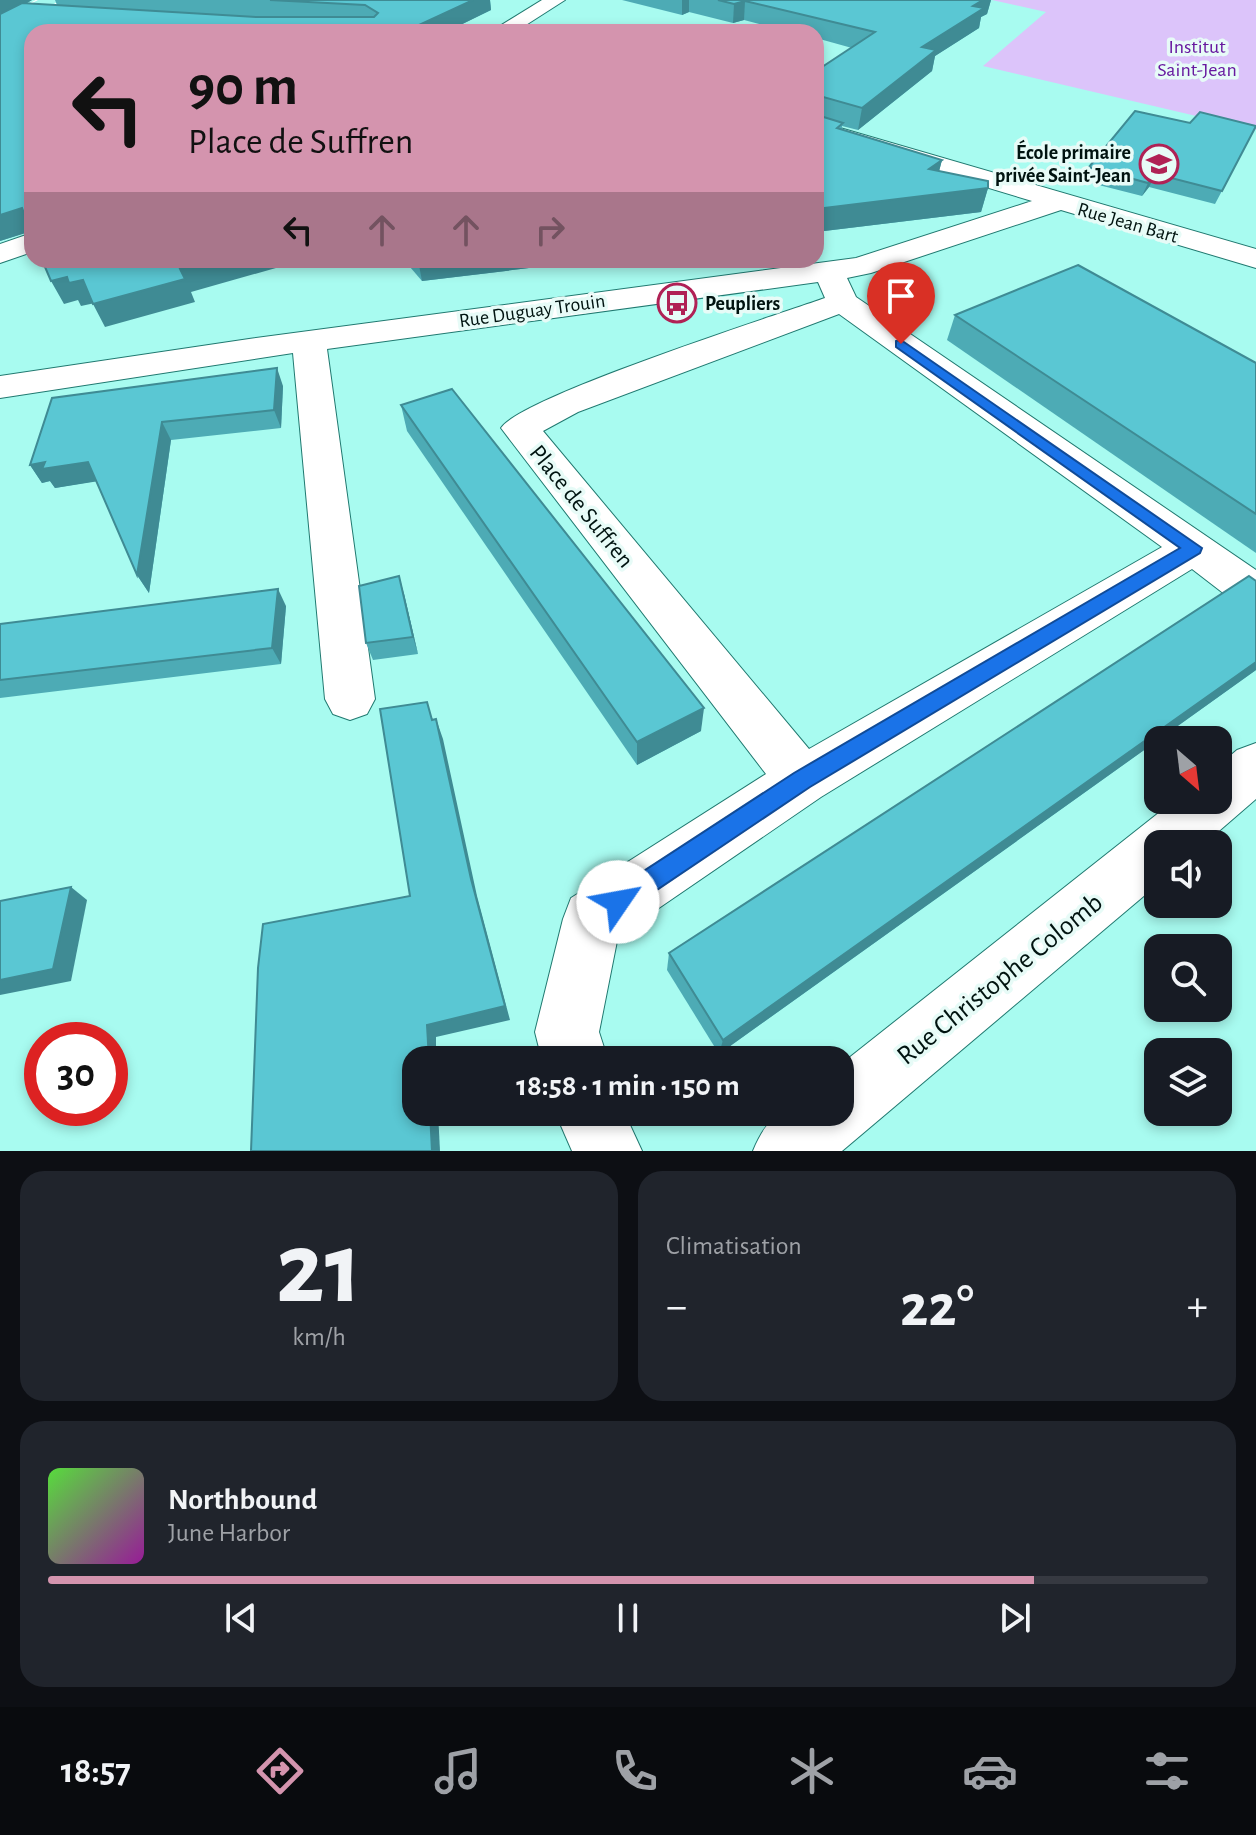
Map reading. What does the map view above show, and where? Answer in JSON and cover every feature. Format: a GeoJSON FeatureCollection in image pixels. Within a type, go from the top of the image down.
{"type":"FeatureCollection","features":[{"type":"Feature","properties":{"kind":"main road"},"geometry":{"type":"LineString","coordinates":[[0,28],[52,0]]}},
{"type":"Feature","properties":{"kind":"street"},"geometry":{"type":"LineString","coordinates":[[514,24],[556,0]]}},
{"type":"Feature","properties":{"kind":"street"},"geometry":{"type":"LineString","coordinates":[[28,13],[70,16]]}},
{"type":"Feature","properties":{"kind":"street","name":"Rue Jean Bart"},"geometry":{"type":"LineString","coordinates":[[824,130],[1056,202],[1256,259]]}},
{"type":"Feature","properties":{"kind":"street","name":"Rue Duguay Trouin"},"geometry":{"type":"LineString","coordinates":[[0,387],[309,341],[836,286],[884,262],[1056,202]]}},
{"type":"Feature","properties":{"kind":"street"},"geometry":{"type":"LineString","coordinates":[[0,254],[24,245]]}},
{"type":"Feature","properties":{"kind":"street"},"geometry":{"type":"LineString","coordinates":[[836,286],[1256,594]]}},
{"type":"Feature","properties":{"kind":"street","name":"Place de Suffren"},"geometry":{"type":"LineString","coordinates":[[802,780],[520,428],[565,404],[836,286]]}},
{"type":"Feature","properties":{"kind":"street"},"geometry":{"type":"LineString","coordinates":[[309,341],[350,699]]}},
{"type":"Feature","properties":{"kind":"street"},"geometry":{"type":"LineString","coordinates":[[571,1046],[567,1032],[592,919],[802,780],[1194,548]]}},
{"type":"Feature","properties":{"kind":"street","name":"Rue Christophe Colomb"},"geometry":{"type":"LineString","coordinates":[[1232,787],[1256,767]]}},
{"type":"Feature","properties":{"kind":"street","name":"Rue Christophe Colomb"},"geometry":{"type":"LineString","coordinates":[[1179,830],[1199,814]]}},
{"type":"Feature","properties":{"kind":"street","name":"Rue Christophe Colomb"},"geometry":{"type":"LineString","coordinates":[[854,1097],[1144,859]]}},
{"type":"Feature","properties":{"kind":"street"},"geometry":{"type":"LineString","coordinates":[[595,1126],[607,1151]]}},
{"type":"Feature","properties":{"kind":"street","name":"Rue Christophe Colomb"},"geometry":{"type":"LineString","coordinates":[[788,1151],[818,1126]]}},
{"type":"Feature","properties":{"kind":"green space","name":"Institut Saint-Jean"},"geometry":{"type":"Polygon","coordinates":[[[992,0],[1256,0],[1256,130],[983,66],[1046,12],[992,0]]]}},
{"type":"Feature","properties":{"kind":"building"},"geometry":{"type":"Polygon","coordinates":[[[270,0],[473,0],[421,24],[24,24],[24,213],[22,208],[0,215],[0,14],[22,3],[256,17],[374,17],[378,13],[365,5],[270,0]]]}},
{"type":"Feature","properties":{"kind":"building"},"geometry":{"type":"Polygon","coordinates":[[[718,0],[983,0],[973,6],[984,8],[922,47],[936,50],[862,108],[824,97],[824,66],[875,32],[745,1],[734,4],[718,0]]]}},
{"type":"Feature","properties":{"kind":"building"},"geometry":{"type":"Polygon","coordinates":[[[1135,111],[1190,123],[1200,112],[1256,126],[1222,191],[1156,174],[1148,183],[1089,167],[1135,111]]]}},
{"type":"Feature","properties":{"kind":"building"},"geometry":{"type":"Polygon","coordinates":[[[824,117],[843,123],[837,128],[942,160],[929,169],[988,181],[988,188],[824,208],[824,117]]]}},
{"type":"Feature","properties":{"kind":"building"},"geometry":{"type":"Polygon","coordinates":[[[1078,265],[1256,363],[1256,514],[955,315],[1078,265]]]}},
{"type":"Feature","properties":{"kind":"building"},"geometry":{"type":"Polygon","coordinates":[[[45,268],[184,268],[180,269],[185,279],[93,304],[83,280],[69,283],[67,277],[51,281],[45,268]]]}},
{"type":"Feature","properties":{"kind":"building"},"geometry":{"type":"Polygon","coordinates":[[[277,368],[274,410],[162,422],[137,575],[88,462],[42,469],[45,462],[30,465],[52,398],[277,368]]]}},
{"type":"Feature","properties":{"kind":"building"},"geometry":{"type":"Polygon","coordinates":[[[452,389],[704,708],[637,742],[401,405],[452,389]]]}},
{"type":"Feature","properties":{"kind":"building"},"geometry":{"type":"Polygon","coordinates":[[[399,576],[413,637],[366,643],[359,586],[399,576]]]}},
{"type":"Feature","properties":{"kind":"building"},"geometry":{"type":"Polygon","coordinates":[[[1249,576],[1256,581],[1256,662],[1166,726],[1144,726],[1144,741],[723,1040],[669,953],[1249,576]]]}},
{"type":"Feature","properties":{"kind":"building"},"geometry":{"type":"Polygon","coordinates":[[[278,589],[272,648],[0,680],[0,624],[278,589]]]}},
{"type":"Feature","properties":{"kind":"building"},"geometry":{"type":"Polygon","coordinates":[[[427,702],[432,720],[436,719],[471,879],[505,1006],[427,1025],[428,1046],[402,1046],[402,1126],[431,1126],[432,1151],[251,1151],[258,968],[263,924],[410,896],[380,709],[427,702]]]}},
{"type":"Feature","properties":{"kind":"building"},"geometry":{"type":"Polygon","coordinates":[[[71,887],[53,969],[0,980],[0,901],[71,887]]]}},
{"type":"Feature","properties":{"kind":"place","name":"École primaire privée Saint-Jean"},"geometry":{"type":"Point","coordinates":[1159,164]}},
{"type":"Feature","properties":{"kind":"place","name":"Peupliers"},"geometry":{"type":"Point","coordinates":[677,303]}},
{"type":"Feature","properties":{"kind":"route"},"geometry":{"type":"LineString","coordinates":[[618,902],[802,780],[1194,548],[901,344]]}}]}
